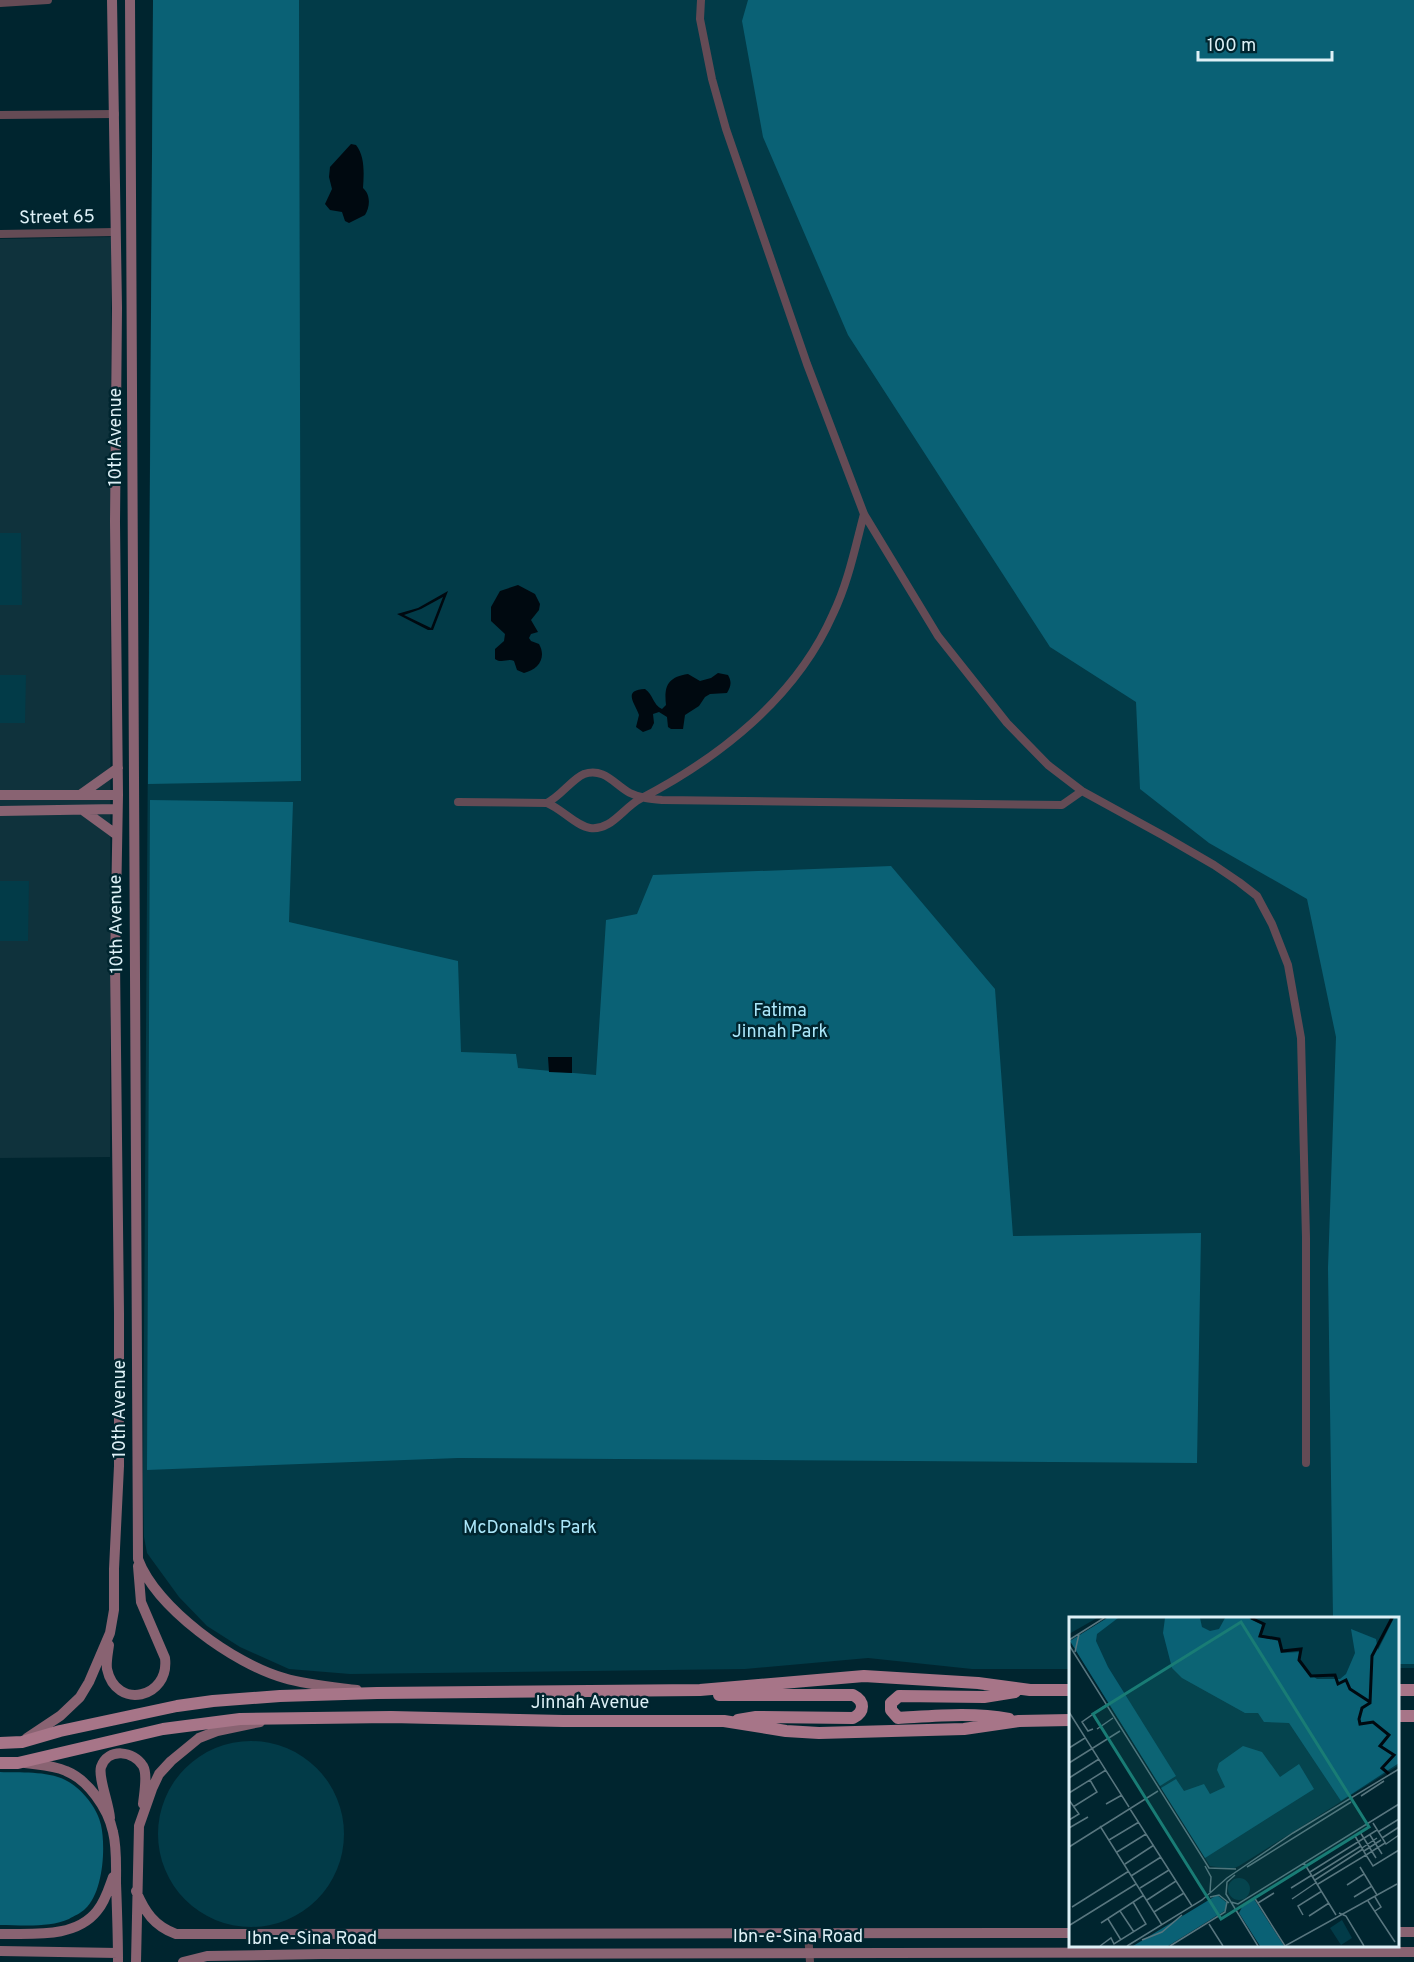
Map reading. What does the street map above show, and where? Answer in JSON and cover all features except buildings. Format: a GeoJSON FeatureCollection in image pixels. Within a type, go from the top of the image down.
{"type":"FeatureCollection","features":[{"type":"Feature","properties":{"kind":"main road","name":"10th Avenue"},"geometry":{"type":"LineString","coordinates":[[22,1742],[54,1720],[80,1697],[110,1634],[114,1610],[119,1466],[115,973],[118,768],[115,114],[112,0]]}},
{"type":"Feature","properties":{"kind":"main road","name":"10th Avenue"},"geometry":{"type":"LineString","coordinates":[[130,0],[138,1559],[153,1589],[165,1602],[231,1654],[251,1665],[295,1681],[377,1693]]}},
{"type":"Feature","properties":{"kind":"main road"},"geometry":{"type":"LineString","coordinates":[[116,351],[132,350]]}},
{"type":"Feature","properties":{"kind":"main road"},"geometry":{"type":"LineString","coordinates":[[117,621],[132,622]]}},
{"type":"Feature","properties":{"kind":"main road"},"geometry":{"type":"LineString","coordinates":[[80,795],[118,768]]}},
{"type":"Feature","properties":{"kind":"main road"},"geometry":{"type":"LineString","coordinates":[[0,795],[118,795]]}},
{"type":"Feature","properties":{"kind":"main road"},"geometry":{"type":"LineString","coordinates":[[0,811],[117,809]]}},
{"type":"Feature","properties":{"kind":"main road"},"geometry":{"type":"LineString","coordinates":[[84,811],[117,835]]}},
{"type":"Feature","properties":{"kind":"main road"},"geometry":{"type":"LineString","coordinates":[[118,1249],[136,1249]]}},
{"type":"Feature","properties":{"kind":"main road"},"geometry":{"type":"LineString","coordinates":[[110,1634],[107,1667],[115,1687],[124,1694],[135,1695],[144,1694],[153,1689],[162,1680],[166,1667],[161,1646],[141,1602],[138,1559]]}},
{"type":"Feature","properties":{"kind":"main road","name":"Jinnah Avenue"},"geometry":{"type":"LineString","coordinates":[[0,1743],[22,1742],[135,1715],[213,1701],[280,1696],[700,1690],[864,1676],[978,1683],[1030,1690],[1069,1690]]}},
{"type":"Feature","properties":{"kind":"main road"},"geometry":{"type":"LineString","coordinates":[[700,1690],[718,1695],[853,1695],[862,1703],[860,1715],[853,1718],[756,1717],[724,1721]]}},
{"type":"Feature","properties":{"kind":"main road"},"geometry":{"type":"LineString","coordinates":[[1019,1721],[994,1716],[898,1718],[891,1710],[891,1703],[899,1696],[984,1697],[1030,1690]]}},
{"type":"Feature","properties":{"kind":"main road"},"geometry":{"type":"LineString","coordinates":[[143,1813],[159,1774],[199,1738],[217,1731],[282,1718]]}},
{"type":"Feature","properties":{"kind":"main road","name":"Jinnah Avenue"},"geometry":{"type":"LineString","coordinates":[[0,1763],[18,1763],[110,1741],[214,1721],[282,1718],[724,1721],[786,1731],[819,1733],[964,1729],[1019,1721],[1069,1720]]}},
{"type":"Feature","properties":{"kind":"main road"},"geometry":{"type":"LineString","coordinates":[[111,1824],[108,1800],[100,1775],[101,1768],[105,1760],[112,1755],[126,1753],[138,1760],[146,1772],[136,1891],[136,1962]]}},
{"type":"Feature","properties":{"kind":"main road"},"geometry":{"type":"LineString","coordinates":[[0,1951],[118,1957],[114,1833],[99,1800],[78,1777],[52,1766],[18,1763]]}},
{"type":"Feature","properties":{"kind":"main road"},"geometry":{"type":"LineString","coordinates":[[0,1934],[53,1933],[71,1928],[88,1919],[101,1904],[116,1870]]}},
{"type":"Feature","properties":{"kind":"main road","name":"Ibn-e-Sina Road"},"geometry":{"type":"LineString","coordinates":[[136,1891],[150,1918],[165,1930],[176,1934],[1069,1934]]}},
{"type":"Feature","properties":{"kind":"main road","name":"Ibn-e-Sina Road"},"geometry":{"type":"LineString","coordinates":[[183,1962],[207,1956],[809,1958],[1414,1952]]}},
{"type":"Feature","properties":{"kind":"street"},"geometry":{"type":"LineString","coordinates":[[0,3],[48,0]]}},
{"type":"Feature","properties":{"kind":"street"},"geometry":{"type":"LineString","coordinates":[[701,0],[700,19],[712,79],[726,129],[782,295],[864,514],[938,636],[1007,723],[1048,765],[1082,791],[1214,865],[1257,896],[1272,924],[1288,965],[1301,1038],[1306,1238],[1306,1463]]}},
{"type":"Feature","properties":{"kind":"street"},"geometry":{"type":"LineString","coordinates":[[0,115],[115,114]]}},
{"type":"Feature","properties":{"kind":"street","name":"Street 65"},"geometry":{"type":"LineString","coordinates":[[0,234],[115,232]]}},
{"type":"Feature","properties":{"kind":"street"},"geometry":{"type":"LineString","coordinates":[[458,802],[548,803],[582,825],[601,828],[610,824],[629,806],[690,771],[724,747],[784,692],[812,653],[834,614],[850,568],[864,514]]}},
{"type":"Feature","properties":{"kind":"street"},"geometry":{"type":"LineString","coordinates":[[548,803],[560,796],[576,779],[592,772],[609,777],[629,792],[644,798],[723,802],[1062,805],[1082,791]]}},
{"type":"Feature","properties":{"kind":"street"},"geometry":{"type":"LineString","coordinates":[[808,1933],[809,1958]]}},
{"type":"Feature","properties":{"kind":"shaded area"},"geometry":{"type":"Polygon","coordinates":[[[351,144],[356,145],[361,154],[364,171],[363,188],[369,201],[365,215],[349,223],[345,221],[342,212],[330,210],[325,204],[332,189],[329,177],[330,167],[351,144]]]}},
{"type":"Feature","properties":{"kind":"shaded area"},"geometry":{"type":"Polygon","coordinates":[[[111,237],[110,1157],[0,1158],[0,239],[111,237]]]}},
{"type":"Feature","properties":{"kind":"shaded area"},"geometry":{"type":"Polygon","coordinates":[[[518,585],[535,594],[540,604],[539,610],[531,620],[538,632],[531,634],[529,638],[539,644],[541,659],[537,666],[524,673],[517,670],[514,661],[495,659],[495,649],[504,641],[505,634],[491,621],[491,607],[500,591],[518,585]]]}},
{"type":"Feature","properties":{"kind":"shaded area"},"geometry":{"type":"Polygon","coordinates":[[[448,591],[433,630],[428,630],[397,614],[418,608],[448,591]],[[443,597],[404,615],[431,628],[443,597]]]}},
{"type":"Feature","properties":{"kind":"shaded area"},"geometry":{"type":"Polygon","coordinates":[[[718,673],[729,677],[730,684],[727,693],[710,694],[705,697],[699,706],[685,715],[683,729],[668,727],[667,717],[659,712],[653,714],[654,723],[651,729],[643,732],[636,727],[639,715],[632,698],[634,692],[645,689],[662,709],[666,705],[667,688],[671,680],[688,674],[700,681],[718,673]]]}},
{"type":"Feature","properties":{"kind":"shaded area"},"geometry":{"type":"Polygon","coordinates":[[[548,1057],[572,1057],[572,1073],[549,1072],[548,1057]]]}},
{"type":"Feature","properties":{"kind":"green space","name":"Fatima Jinnah Park"},"geometry":{"type":"Polygon","coordinates":[[[153,0],[1414,0],[1414,1668],[1399,1668],[1399,1617],[1069,1617],[1069,1669],[972,1669],[868,1658],[745,1669],[350,1674],[289,1669],[240,1647],[207,1626],[179,1597],[147,1553],[144,1537],[153,0]]]}},
{"type":"Feature","properties":{"kind":"green space"},"geometry":{"type":"Polygon","coordinates":[[[153,0],[299,0],[301,781],[148,784],[153,0]]]}},
{"type":"Feature","properties":{"kind":"green space"},"geometry":{"type":"Polygon","coordinates":[[[748,0],[1414,0],[1414,1664],[1399,1664],[1399,1617],[1333,1617],[1328,1268],[1336,1037],[1307,899],[1209,843],[1140,789],[1136,702],[1050,647],[848,335],[763,137],[742,21],[748,0]]]}},
{"type":"Feature","properties":{"kind":"green space"},"geometry":{"type":"Polygon","coordinates":[[[0,533],[21,533],[22,605],[0,605],[0,533]]]}},
{"type":"Feature","properties":{"kind":"green space"},"geometry":{"type":"Polygon","coordinates":[[[0,675],[26,675],[25,723],[0,723],[0,675]]]}},
{"type":"Feature","properties":{"kind":"green space"},"geometry":{"type":"Polygon","coordinates":[[[150,800],[293,802],[289,922],[458,961],[461,1052],[516,1054],[518,1068],[596,1075],[606,920],[637,914],[653,875],[891,866],[995,989],[1013,1236],[1201,1233],[1197,1463],[458,1458],[147,1470],[150,800]]]}},
{"type":"Feature","properties":{"kind":"green space"},"geometry":{"type":"Polygon","coordinates":[[[0,881],[29,881],[28,941],[0,941],[0,881]]]}},
{"type":"Feature","properties":{"kind":"green space"},"geometry":{"type":"Polygon","coordinates":[[[251,1741],[269,1742],[287,1748],[303,1756],[317,1768],[329,1782],[337,1798],[343,1816],[343,1852],[337,1870],[329,1886],[317,1900],[303,1912],[287,1920],[269,1926],[251,1927],[233,1926],[215,1920],[199,1912],[185,1900],[173,1886],[165,1870],[159,1852],[158,1834],[159,1816],[165,1798],[173,1782],[185,1768],[199,1756],[215,1748],[233,1742],[251,1741]]]}},
{"type":"Feature","properties":{"kind":"green space"},"geometry":{"type":"Polygon","coordinates":[[[0,1772],[56,1776],[82,1792],[97,1814],[101,1825],[103,1846],[102,1870],[91,1902],[69,1919],[44,1925],[0,1925],[0,1772]]]}},
{"type":"Feature","properties":{"kind":"park label","name":"McDonald's Park"},"geometry":{"type":"Point","coordinates":[530,1528]}}]}
